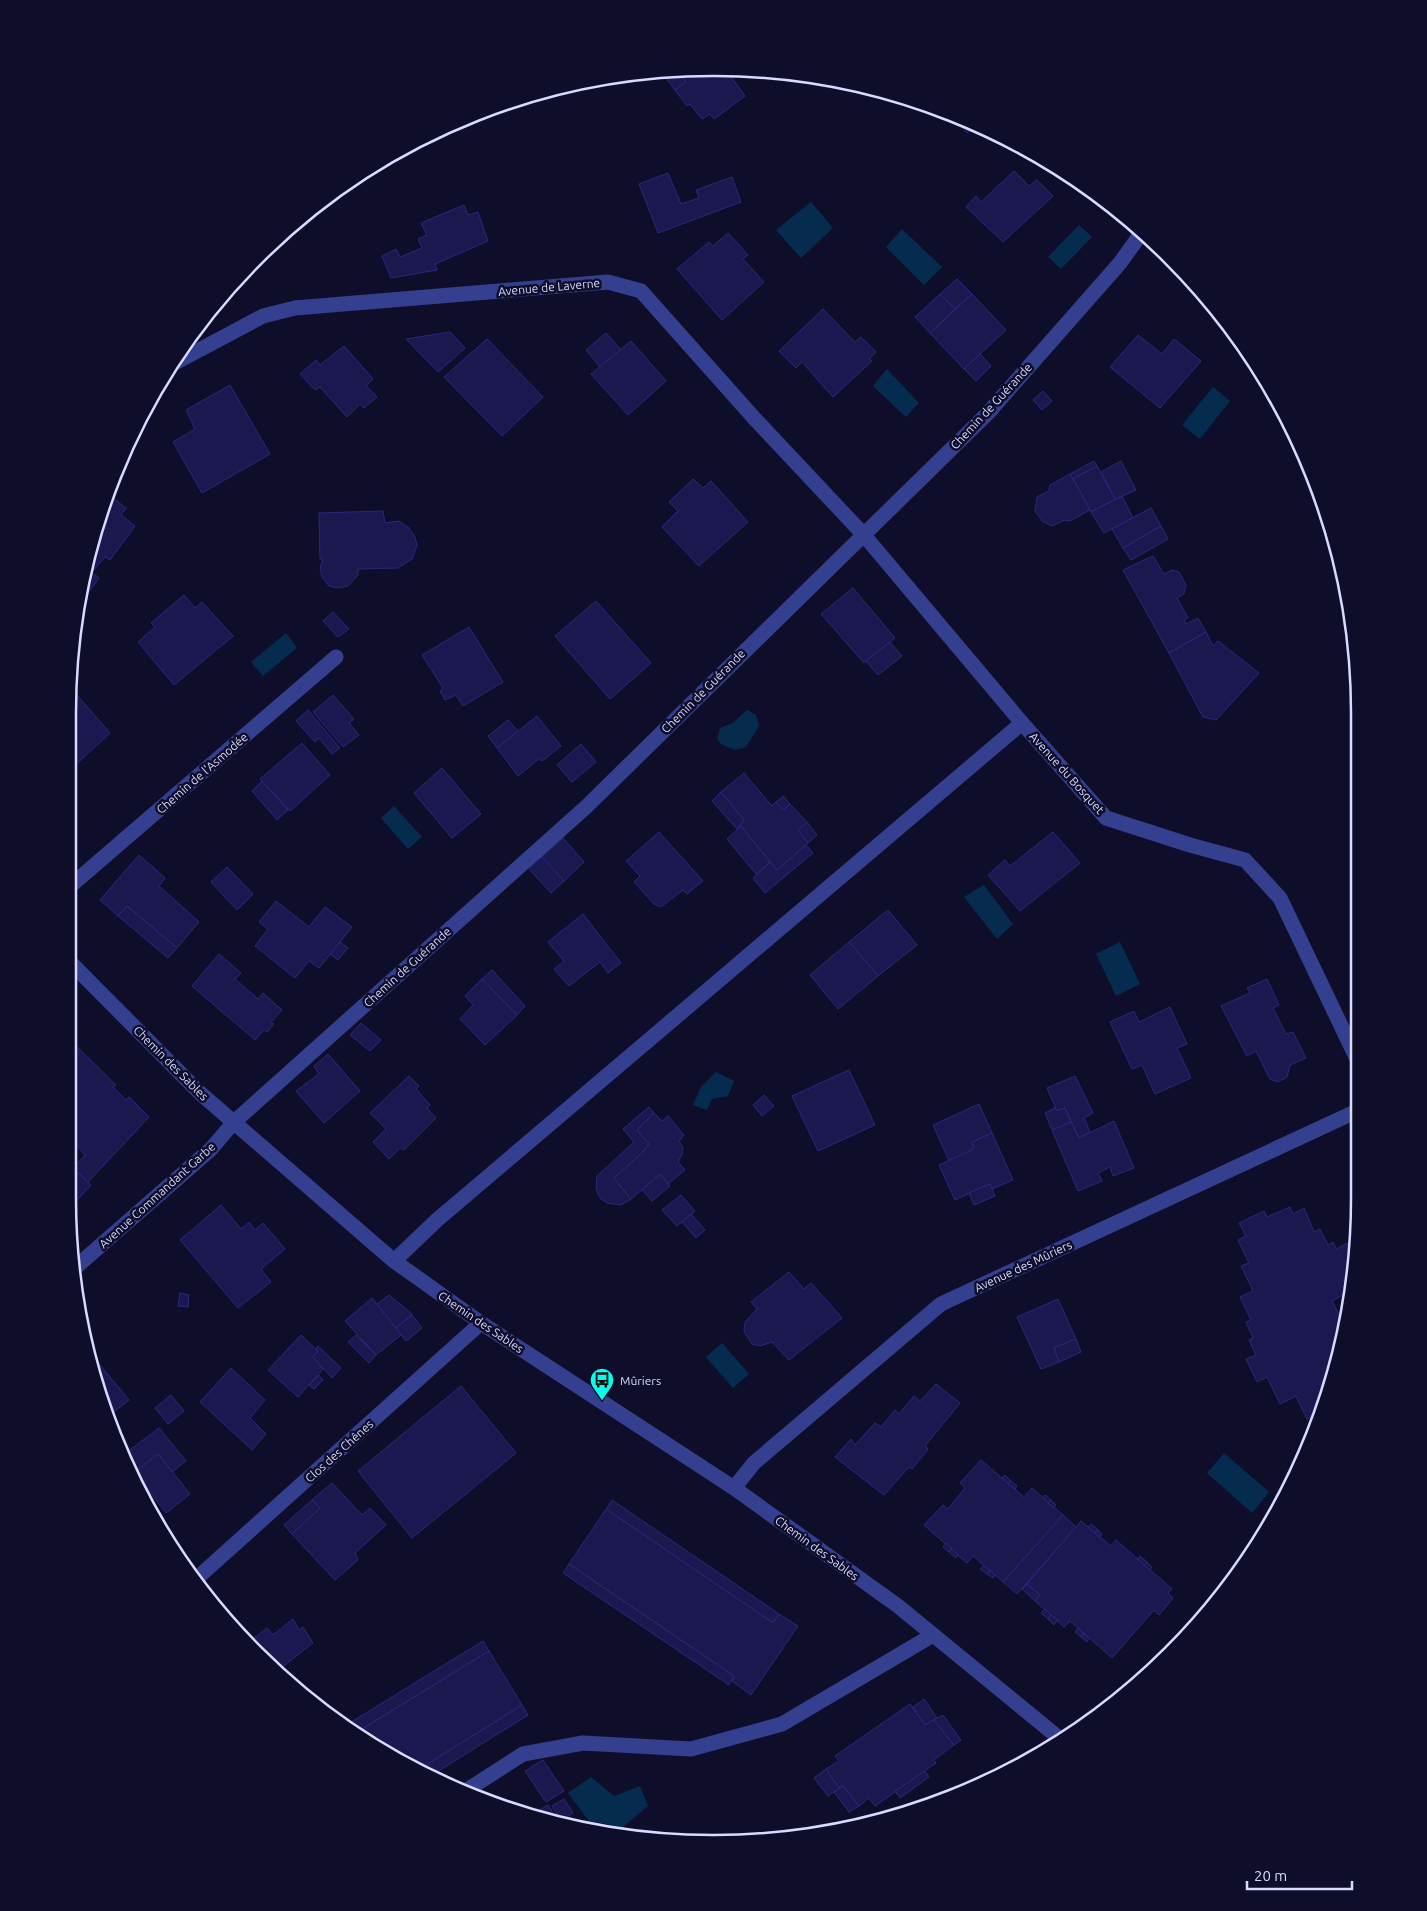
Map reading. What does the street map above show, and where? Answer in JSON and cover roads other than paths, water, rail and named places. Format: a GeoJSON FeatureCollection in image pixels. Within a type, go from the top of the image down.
{"type":"FeatureCollection","features":[{"type":"Feature","properties":{"kind":"street","name":"Chemin de Guérande"},"geometry":{"type":"LineString","coordinates":[[234,1122],[586,807],[988,413],[1120,263],[1138,238]]}},
{"type":"Feature","properties":{"kind":"street","name":"Avenue de Laverne"},"geometry":{"type":"LineString","coordinates":[[185,357],[263,316],[295,308],[608,282],[641,291],[754,418],[863,534]]}},
{"type":"Feature","properties":{"kind":"street","name":"Avenue du Bosquet"},"geometry":{"type":"LineString","coordinates":[[863,534],[1022,723],[1106,818],[1190,845],[1246,860],[1280,898],[1351,1046]]}},
{"type":"Feature","properties":{"kind":"street","name":"Chemin de l'Asmodée"},"geometry":{"type":"LineString","coordinates":[[76,881],[336,657]]}},
{"type":"Feature","properties":{"kind":"street"},"geometry":{"type":"LineString","coordinates":[[394,1261],[452,1207],[1022,723]]}},
{"type":"Feature","properties":{"kind":"street","name":"Chemin des Sables"},"geometry":{"type":"LineString","coordinates":[[76,968],[200,1093],[394,1261],[481,1323],[734,1488],[898,1606],[1055,1735]]}},
{"type":"Feature","properties":{"kind":"street","name":"Avenue des Mûriers"},"geometry":{"type":"LineString","coordinates":[[734,1488],[754,1463],[941,1304],[1351,1114]]}},
{"type":"Feature","properties":{"kind":"street","name":"Avenue Commandant Garbe"},"geometry":{"type":"LineString","coordinates":[[80,1263],[211,1149],[234,1122]]}},
{"type":"Feature","properties":{"kind":"street","name":"Clos des Chênes"},"geometry":{"type":"LineString","coordinates":[[201,1575],[481,1323]]}},
{"type":"Feature","properties":{"kind":"street"},"geometry":{"type":"LineString","coordinates":[[473,1787],[523,1754],[583,1742],[691,1749],[782,1724],[934,1635]]}},
{"type":"Feature","properties":{"kind":"water"},"geometry":{"type":"Polygon","coordinates":[[[811,202],[833,228],[801,258],[776,230],[811,202]]]}},
{"type":"Feature","properties":{"kind":"water"},"geometry":{"type":"Polygon","coordinates":[[[1079,225],[1092,237],[1061,269],[1048,257],[1079,225]]]}},
{"type":"Feature","properties":{"kind":"water"},"geometry":{"type":"Polygon","coordinates":[[[902,229],[942,267],[924,285],[886,247],[902,229]]]}},
{"type":"Feature","properties":{"kind":"water"},"geometry":{"type":"Polygon","coordinates":[[[887,369],[919,403],[906,417],[873,386],[887,369]]]}},
{"type":"Feature","properties":{"kind":"water"},"geometry":{"type":"Polygon","coordinates":[[[1213,387],[1230,401],[1200,439],[1182,425],[1213,387]]]}},
{"type":"Feature","properties":{"kind":"water"},"geometry":{"type":"Polygon","coordinates":[[[286,633],[297,648],[263,676],[251,662],[286,633]]]}},
{"type":"Feature","properties":{"kind":"water"},"geometry":{"type":"Polygon","coordinates":[[[747,710],[756,715],[759,726],[746,747],[735,750],[721,744],[717,739],[720,728],[733,723],[747,710]]]}},
{"type":"Feature","properties":{"kind":"water"},"geometry":{"type":"Polygon","coordinates":[[[394,806],[422,837],[408,849],[381,818],[394,806]]]}},
{"type":"Feature","properties":{"kind":"water"},"geometry":{"type":"Polygon","coordinates":[[[984,885],[1013,924],[997,939],[964,897],[984,885]]]}},
{"type":"Feature","properties":{"kind":"water"},"geometry":{"type":"Polygon","coordinates":[[[1120,942],[1140,984],[1116,996],[1096,954],[1120,942]]]}},
{"type":"Feature","properties":{"kind":"water"},"geometry":{"type":"Polygon","coordinates":[[[716,1072],[734,1081],[728,1096],[712,1099],[707,1110],[693,1105],[701,1087],[716,1072]]]}},
{"type":"Feature","properties":{"kind":"water"},"geometry":{"type":"Polygon","coordinates":[[[722,1343],[749,1374],[733,1388],[706,1357],[722,1343]]]}},
{"type":"Feature","properties":{"kind":"water"},"geometry":{"type":"Polygon","coordinates":[[[1224,1453],[1269,1492],[1252,1513],[1207,1473],[1224,1453]]]}},
{"type":"Feature","properties":{"kind":"water"},"geometry":{"type":"Polygon","coordinates":[[[591,1777],[614,1796],[640,1786],[648,1806],[623,1827],[589,1821],[568,1793],[591,1777]]]}},
{"type":"Feature","properties":{"kind":"place","name":"Mûriers"},"geometry":{"type":"Point","coordinates":[602,1401]}}]}
